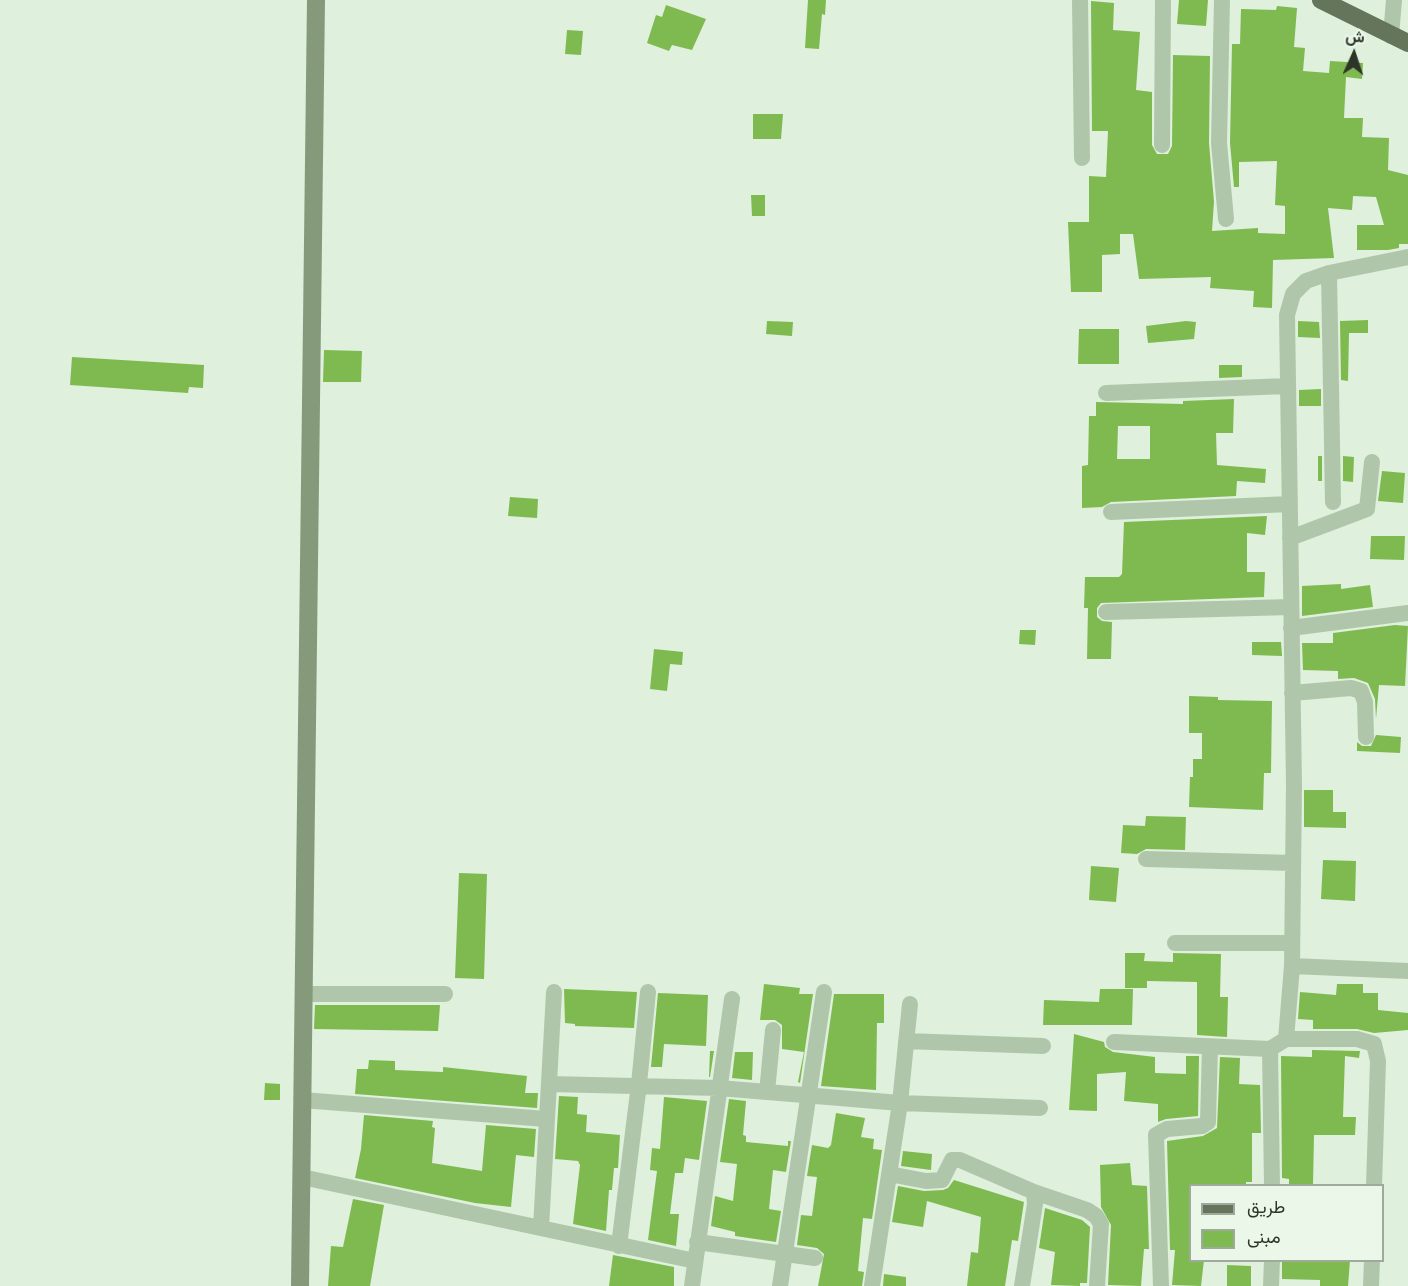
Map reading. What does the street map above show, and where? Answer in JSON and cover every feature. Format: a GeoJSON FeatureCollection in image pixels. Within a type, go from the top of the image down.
{"type":"FeatureCollection","features":[{"type":"Feature","properties":{"kind":"main road"},"geometry":{"type":"LineString","coordinates":[[1321,0],[1402,42]]}},
{"type":"Feature","properties":{"kind":"street"},"geometry":{"type":"LineString","coordinates":[[300,1286],[316,0]]}},
{"type":"Feature","properties":{"kind":"street"},"geometry":{"type":"LineString","coordinates":[[1080,0],[1083,158]]}},
{"type":"Feature","properties":{"kind":"street"},"geometry":{"type":"LineString","coordinates":[[1162,145],[1163,0]]}},
{"type":"Feature","properties":{"kind":"street"},"geometry":{"type":"LineString","coordinates":[[1222,0],[1219,143],[1226,219]]}},
{"type":"Feature","properties":{"kind":"street"},"geometry":{"type":"LineString","coordinates":[[1394,0],[1402,42]]}},
{"type":"Feature","properties":{"kind":"street"},"geometry":{"type":"LineString","coordinates":[[1286,1040],[1292,966],[1293,863],[1287,315],[1293,294],[1306,281],[1329,273],[1408,256]]}},
{"type":"Feature","properties":{"kind":"street"},"geometry":{"type":"LineString","coordinates":[[1329,273],[1333,502]]}},
{"type":"Feature","properties":{"kind":"street"},"geometry":{"type":"LineString","coordinates":[[1106,393],[1287,386]]}},
{"type":"Feature","properties":{"kind":"street"},"geometry":{"type":"LineString","coordinates":[[1290,538],[1367,509],[1372,462]]}},
{"type":"Feature","properties":{"kind":"street"},"geometry":{"type":"LineString","coordinates":[[1111,512],[1289,504]]}},
{"type":"Feature","properties":{"kind":"street"},"geometry":{"type":"LineString","coordinates":[[1106,612],[1291,607]]}},
{"type":"Feature","properties":{"kind":"street"},"geometry":{"type":"LineString","coordinates":[[1291,628],[1408,614]]}},
{"type":"Feature","properties":{"kind":"street"},"geometry":{"type":"LineString","coordinates":[[1292,693],[1351,688],[1361,691],[1365,702],[1366,737]]}},
{"type":"Feature","properties":{"kind":"street"},"geometry":{"type":"LineString","coordinates":[[1146,859],[1293,863]]}},
{"type":"Feature","properties":{"kind":"street"},"geometry":{"type":"LineString","coordinates":[[1174,943],[1292,943]]}},
{"type":"Feature","properties":{"kind":"street"},"geometry":{"type":"LineString","coordinates":[[1292,966],[1408,971]]}},
{"type":"Feature","properties":{"kind":"street"},"geometry":{"type":"LineString","coordinates":[[541,1228],[554,992]]}},
{"type":"Feature","properties":{"kind":"street"},"geometry":{"type":"LineString","coordinates":[[619,1246],[648,992]]}},
{"type":"Feature","properties":{"kind":"street"},"geometry":{"type":"LineString","coordinates":[[780,1286],[824,992]]}},
{"type":"Feature","properties":{"kind":"street"},"geometry":{"type":"LineString","coordinates":[[304,994],[445,994]]}},
{"type":"Feature","properties":{"kind":"street"},"geometry":{"type":"LineString","coordinates":[[692,1286],[732,999]]}},
{"type":"Feature","properties":{"kind":"street"},"geometry":{"type":"LineString","coordinates":[[872,1286],[900,1103],[910,1004]]}},
{"type":"Feature","properties":{"kind":"street"},"geometry":{"type":"LineString","coordinates":[[767,1092],[773,1030]]}},
{"type":"Feature","properties":{"kind":"street"},"geometry":{"type":"LineString","coordinates":[[1114,1042],[1270,1049],[1286,1040],[1357,1039],[1374,1044],[1378,1061],[1374,1184]]}},
{"type":"Feature","properties":{"kind":"street"},"geometry":{"type":"LineString","coordinates":[[906,1041],[1043,1046]]}},
{"type":"Feature","properties":{"kind":"street"},"geometry":{"type":"LineString","coordinates":[[1161,1286],[1156,1135],[1167,1129],[1202,1126],[1208,1122],[1210,1047]]}},
{"type":"Feature","properties":{"kind":"street"},"geometry":{"type":"LineString","coordinates":[[1270,1049],[1272,1184]]}},
{"type":"Feature","properties":{"kind":"street"},"geometry":{"type":"LineString","coordinates":[[549,1084],[639,1084],[900,1103],[1040,1108]]}},
{"type":"Feature","properties":{"kind":"street"},"geometry":{"type":"LineString","coordinates":[[302,1100],[546,1119]]}},
{"type":"Feature","properties":{"kind":"street"},"geometry":{"type":"LineString","coordinates":[[889,1174],[926,1181],[942,1180],[952,1160],[960,1160],[1034,1192],[1087,1210],[1096,1216],[1101,1224],[1097,1286]]}},
{"type":"Feature","properties":{"kind":"street"},"geometry":{"type":"LineString","coordinates":[[302,1177],[695,1261]]}},
{"type":"Feature","properties":{"kind":"street"},"geometry":{"type":"LineString","coordinates":[[1022,1286],[1035,1204],[1034,1192]]}},
{"type":"Feature","properties":{"kind":"street"},"geometry":{"type":"LineString","coordinates":[[697,1242],[815,1258]]}},
{"type":"Feature","properties":{"kind":"street"},"geometry":{"type":"LineString","coordinates":[[1271,1286],[1272,1262]]}},
{"type":"Feature","properties":{"kind":"street"},"geometry":{"type":"LineString","coordinates":[[1371,1286],[1372,1262]]}},
{"type":"Feature","properties":{"kind":"building"},"geometry":{"type":"Polygon","coordinates":[[[808,0],[826,0],[825,15],[822,14],[819,49],[805,48],[808,0]]]}},
{"type":"Feature","properties":{"kind":"building"},"geometry":{"type":"Polygon","coordinates":[[[1179,0],[1208,0],[1206,26],[1177,24],[1179,0]]]}},
{"type":"Feature","properties":{"kind":"building"},"geometry":{"type":"Polygon","coordinates":[[[1091,1],[1114,3],[1113,30],[1140,32],[1136,90],[1152,92],[1152,145],[1157,154],[1168,154],[1172,146],[1173,55],[1210,56],[1209,143],[1214,202],[1212,231],[1258,228],[1258,233],[1285,234],[1285,206],[1275,205],[1277,161],[1239,162],[1239,187],[1234,187],[1230,143],[1232,44],[1240,44],[1241,9],[1276,10],[1277,6],[1297,8],[1294,47],[1305,48],[1303,71],[1329,73],[1330,61],[1363,63],[1362,79],[1346,77],[1344,118],[1363,118],[1362,137],[1389,138],[1388,170],[1408,175],[1408,244],[1399,244],[1399,248],[1388,250],[1357,250],[1357,225],[1384,225],[1376,197],[1353,196],[1352,210],[1328,208],[1334,258],[1273,260],[1272,308],[1253,307],[1254,291],[1210,288],[1211,277],[1139,279],[1133,234],[1120,234],[1120,254],[1102,255],[1102,292],[1071,292],[1068,222],[1089,222],[1089,176],[1106,177],[1108,131],[1092,131],[1091,1]]]}},
{"type":"Feature","properties":{"kind":"building"},"geometry":{"type":"Polygon","coordinates":[[[666,5],[706,19],[692,50],[672,45],[669,51],[647,43],[656,15],[662,17],[666,5]]]}},
{"type":"Feature","properties":{"kind":"building"},"geometry":{"type":"Polygon","coordinates":[[[567,30],[583,31],[581,55],[565,54],[567,30]]]}},
{"type":"Feature","properties":{"kind":"building"},"geometry":{"type":"Polygon","coordinates":[[[753,114],[783,114],[781,139],[753,139],[753,114]]]}},
{"type":"Feature","properties":{"kind":"building"},"geometry":{"type":"Polygon","coordinates":[[[751,195],[765,195],[765,216],[752,216],[751,195]]]}},
{"type":"Feature","properties":{"kind":"building"},"geometry":{"type":"Polygon","coordinates":[[[1368,320],[1368,333],[1349,333],[1348,381],[1341,380],[1340,321],[1368,320]]]}},
{"type":"Feature","properties":{"kind":"building"},"geometry":{"type":"Polygon","coordinates":[[[767,321],[793,322],[792,336],[766,334],[767,321]]]}},
{"type":"Feature","properties":{"kind":"building"},"geometry":{"type":"Polygon","coordinates":[[[1298,321],[1319,322],[1320,338],[1298,337],[1298,321]]]}},
{"type":"Feature","properties":{"kind":"building"},"geometry":{"type":"Polygon","coordinates":[[[1196,322],[1194,339],[1148,343],[1146,326],[1196,322]]]}},
{"type":"Feature","properties":{"kind":"building"},"geometry":{"type":"Polygon","coordinates":[[[1079,329],[1119,329],[1119,364],[1078,364],[1079,329]]]}},
{"type":"Feature","properties":{"kind":"building"},"geometry":{"type":"Polygon","coordinates":[[[324,350],[362,351],[361,382],[323,382],[324,350]]]}},
{"type":"Feature","properties":{"kind":"building"},"geometry":{"type":"Polygon","coordinates":[[[72,357],[204,365],[203,388],[189,387],[188,393],[70,385],[72,357]]]}},
{"type":"Feature","properties":{"kind":"building"},"geometry":{"type":"Polygon","coordinates":[[[1219,365],[1242,365],[1242,377],[1219,378],[1219,365]]]}},
{"type":"Feature","properties":{"kind":"building"},"geometry":{"type":"Polygon","coordinates":[[[1321,389],[1321,406],[1299,406],[1299,390],[1321,389]]]}},
{"type":"Feature","properties":{"kind":"building"},"geometry":{"type":"Polygon","coordinates":[[[1234,399],[1233,433],[1216,433],[1217,465],[1266,469],[1265,483],[1237,481],[1236,496],[1111,502],[1102,507],[1082,508],[1082,466],[1088,465],[1089,416],[1096,416],[1096,402],[1183,404],[1183,401],[1234,399]],[[1118,426],[1117,459],[1150,459],[1150,426],[1118,426]]]}},
{"type":"Feature","properties":{"kind":"building"},"geometry":{"type":"Polygon","coordinates":[[[1318,456],[1322,456],[1322,481],[1318,481],[1318,456]]]}},
{"type":"Feature","properties":{"kind":"building"},"geometry":{"type":"Polygon","coordinates":[[[1343,456],[1354,457],[1353,482],[1343,481],[1343,456]]]}},
{"type":"Feature","properties":{"kind":"building"},"geometry":{"type":"Polygon","coordinates":[[[1382,471],[1405,473],[1403,503],[1378,501],[1382,471]]]}},
{"type":"Feature","properties":{"kind":"building"},"geometry":{"type":"Polygon","coordinates":[[[510,497],[538,499],[537,518],[508,516],[510,497]]]}},
{"type":"Feature","properties":{"kind":"building"},"geometry":{"type":"Polygon","coordinates":[[[1267,516],[1265,535],[1247,533],[1247,572],[1265,572],[1264,597],[1101,603],[1097,608],[1097,617],[1102,621],[1112,622],[1111,659],[1087,659],[1088,608],[1084,608],[1085,577],[1119,577],[1122,574],[1124,522],[1267,516]]]}},
{"type":"Feature","properties":{"kind":"building"},"geometry":{"type":"Polygon","coordinates":[[[1371,536],[1405,536],[1404,560],[1370,559],[1371,536]]]}},
{"type":"Feature","properties":{"kind":"building"},"geometry":{"type":"Polygon","coordinates":[[[1341,584],[1341,589],[1370,585],[1373,607],[1302,616],[1302,586],[1341,584]]]}},
{"type":"Feature","properties":{"kind":"building"},"geometry":{"type":"Polygon","coordinates":[[[1395,625],[1408,626],[1405,686],[1379,685],[1376,719],[1375,699],[1368,683],[1354,678],[1338,679],[1338,671],[1303,670],[1302,643],[1333,643],[1333,633],[1395,625]]]}},
{"type":"Feature","properties":{"kind":"building"},"geometry":{"type":"Polygon","coordinates":[[[1020,630],[1036,630],[1035,645],[1019,644],[1020,630]]]}},
{"type":"Feature","properties":{"kind":"building"},"geometry":{"type":"Polygon","coordinates":[[[1252,642],[1281,642],[1282,656],[1252,655],[1252,642]]]}},
{"type":"Feature","properties":{"kind":"building"},"geometry":{"type":"Polygon","coordinates":[[[654,649],[683,652],[682,665],[670,664],[667,691],[650,689],[654,649]]]}},
{"type":"Feature","properties":{"kind":"building"},"geometry":{"type":"Polygon","coordinates":[[[1189,696],[1218,697],[1218,700],[1272,701],[1271,773],[1264,773],[1263,810],[1189,807],[1193,759],[1202,759],[1202,733],[1189,733],[1189,696]]]}},
{"type":"Feature","properties":{"kind":"building"},"geometry":{"type":"Polygon","coordinates":[[[1376,735],[1401,737],[1400,753],[1357,751],[1357,742],[1362,746],[1371,746],[1376,735]]]}},
{"type":"Feature","properties":{"kind":"building"},"geometry":{"type":"Polygon","coordinates":[[[1304,790],[1333,790],[1333,812],[1346,812],[1346,828],[1304,827],[1304,790]]]}},
{"type":"Feature","properties":{"kind":"building"},"geometry":{"type":"Polygon","coordinates":[[[1146,816],[1186,817],[1185,850],[1146,849],[1137,854],[1121,853],[1123,825],[1145,826],[1146,816]]]}},
{"type":"Feature","properties":{"kind":"building"},"geometry":{"type":"Polygon","coordinates":[[[1323,860],[1356,861],[1355,901],[1321,899],[1323,860]]]}},
{"type":"Feature","properties":{"kind":"building"},"geometry":{"type":"Polygon","coordinates":[[[1091,866],[1119,868],[1116,902],[1089,900],[1091,866]]]}},
{"type":"Feature","properties":{"kind":"building"},"geometry":{"type":"Polygon","coordinates":[[[459,873],[487,874],[484,979],[455,978],[459,873]]]}},
{"type":"Feature","properties":{"kind":"building"},"geometry":{"type":"Polygon","coordinates":[[[1125,953],[1145,953],[1144,961],[1173,962],[1173,953],[1221,954],[1220,997],[1228,997],[1227,1037],[1197,1035],[1197,982],[1147,981],[1147,988],[1125,988],[1125,953]]]}},
{"type":"Feature","properties":{"kind":"building"},"geometry":{"type":"Polygon","coordinates":[[[764,984],[800,988],[799,994],[813,994],[800,1083],[798,1082],[804,1052],[782,1049],[782,1025],[775,1020],[760,1020],[764,984]]]}},
{"type":"Feature","properties":{"kind":"building"},"geometry":{"type":"Polygon","coordinates":[[[1337,984],[1363,984],[1363,993],[1378,993],[1378,1010],[1408,1013],[1408,1030],[1374,1033],[1357,1029],[1313,1029],[1313,1020],[1298,1019],[1300,992],[1336,995],[1337,984]]]}},
{"type":"Feature","properties":{"kind":"building"},"geometry":{"type":"Polygon","coordinates":[[[564,989],[637,992],[634,1028],[575,1026],[575,1024],[565,1023],[564,989]]]}},
{"type":"Feature","properties":{"kind":"building"},"geometry":{"type":"Polygon","coordinates":[[[1100,989],[1133,989],[1132,1025],[1043,1025],[1044,1000],[1099,1002],[1100,989]]]}},
{"type":"Feature","properties":{"kind":"building"},"geometry":{"type":"Polygon","coordinates":[[[658,993],[708,995],[706,1046],[664,1044],[662,1067],[651,1067],[658,993]]]}},
{"type":"Feature","properties":{"kind":"building"},"geometry":{"type":"Polygon","coordinates":[[[834,994],[884,994],[884,1023],[877,1023],[876,1090],[821,1086],[834,994]]]}},
{"type":"Feature","properties":{"kind":"building"},"geometry":{"type":"Polygon","coordinates":[[[315,1005],[440,1005],[438,1031],[314,1029],[315,1005]]]}},
{"type":"Feature","properties":{"kind":"building"},"geometry":{"type":"Polygon","coordinates":[[[1074,1034],[1104,1042],[1105,1047],[1113,1052],[1155,1057],[1155,1073],[1186,1074],[1186,1056],[1199,1056],[1198,1116],[1158,1122],[1158,1104],[1124,1101],[1126,1072],[1097,1074],[1097,1111],[1069,1110],[1074,1034]]]}},
{"type":"Feature","properties":{"kind":"building"},"geometry":{"type":"Polygon","coordinates":[[[1312,1050],[1360,1051],[1359,1058],[1345,1056],[1343,1117],[1356,1117],[1355,1135],[1314,1135],[1313,1184],[1289,1184],[1289,1179],[1282,1178],[1281,1056],[1312,1057],[1312,1050]]]}},
{"type":"Feature","properties":{"kind":"building"},"geometry":{"type":"Polygon","coordinates":[[[710,1051],[714,1051],[709,1077],[710,1051]]]}},
{"type":"Feature","properties":{"kind":"building"},"geometry":{"type":"Polygon","coordinates":[[[735,1052],[753,1052],[752,1080],[732,1078],[735,1052]]]}},
{"type":"Feature","properties":{"kind":"building"},"geometry":{"type":"Polygon","coordinates":[[[1220,1057],[1240,1058],[1239,1084],[1260,1085],[1261,1133],[1252,1133],[1252,1182],[1246,1182],[1246,1184],[1189,1184],[1189,1262],[1204,1262],[1201,1286],[1172,1285],[1175,1250],[1170,1250],[1167,1141],[1203,1136],[1217,1128],[1220,1057]]]}},
{"type":"Feature","properties":{"kind":"building"},"geometry":{"type":"Polygon","coordinates":[[[369,1060],[395,1061],[395,1070],[443,1072],[443,1067],[527,1076],[525,1093],[538,1093],[537,1108],[355,1094],[357,1069],[368,1069],[369,1060]]]}},
{"type":"Feature","properties":{"kind":"building"},"geometry":{"type":"Polygon","coordinates":[[[265,1083],[280,1084],[280,1100],[264,1100],[265,1083]]]}},
{"type":"Feature","properties":{"kind":"building"},"geometry":{"type":"Polygon","coordinates":[[[559,1096],[578,1097],[577,1114],[587,1115],[586,1132],[620,1135],[618,1168],[614,1168],[612,1190],[609,1190],[606,1231],[573,1224],[580,1165],[578,1161],[555,1159],[559,1096]]]}},
{"type":"Feature","properties":{"kind":"building"},"geometry":{"type":"Polygon","coordinates":[[[664,1097],[707,1101],[699,1160],[685,1158],[683,1173],[675,1173],[670,1214],[679,1214],[676,1246],[648,1240],[657,1171],[650,1170],[652,1148],[660,1149],[664,1097]]]}},
{"type":"Feature","properties":{"kind":"building"},"geometry":{"type":"Polygon","coordinates":[[[729,1099],[746,1101],[743,1135],[746,1136],[746,1142],[788,1146],[788,1141],[791,1141],[786,1172],[773,1170],[769,1209],[781,1211],[776,1242],[735,1236],[735,1232],[711,1226],[715,1196],[733,1201],[737,1164],[720,1162],[729,1099]]]}},
{"type":"Feature","properties":{"kind":"building"},"geometry":{"type":"Polygon","coordinates":[[[836,1113],[865,1118],[861,1137],[874,1139],[873,1149],[882,1150],[872,1219],[863,1218],[858,1271],[864,1272],[862,1286],[818,1286],[824,1254],[817,1248],[797,1245],[801,1215],[812,1216],[817,1177],[807,1176],[812,1145],[828,1148],[831,1145],[836,1113]]]}},
{"type":"Feature","properties":{"kind":"building"},"geometry":{"type":"Polygon","coordinates":[[[364,1115],[433,1121],[432,1127],[435,1128],[432,1163],[482,1171],[486,1125],[536,1129],[534,1157],[516,1155],[511,1207],[475,1203],[355,1178],[361,1149],[364,1115]]]}},
{"type":"Feature","properties":{"kind":"building"},"geometry":{"type":"Polygon","coordinates":[[[903,1151],[932,1154],[931,1170],[901,1166],[903,1151]]]}},
{"type":"Feature","properties":{"kind":"building"},"geometry":{"type":"Polygon","coordinates":[[[1130,1163],[1132,1185],[1147,1186],[1149,1249],[1144,1249],[1141,1286],[1108,1285],[1111,1225],[1101,1207],[1100,1165],[1130,1163]]]}},
{"type":"Feature","properties":{"kind":"building"},"geometry":{"type":"Polygon","coordinates":[[[954,1180],[1024,1202],[1018,1241],[1012,1240],[1005,1286],[967,1286],[971,1252],[978,1253],[981,1217],[927,1201],[923,1227],[892,1222],[898,1186],[924,1191],[943,1190],[948,1188],[954,1180]]]}},
{"type":"Feature","properties":{"kind":"building"},"geometry":{"type":"Polygon","coordinates":[[[353,1199],[384,1205],[370,1286],[328,1286],[331,1246],[343,1247],[353,1199]]]}},
{"type":"Feature","properties":{"kind":"building"},"geometry":{"type":"Polygon","coordinates":[[[1045,1208],[1082,1220],[1090,1227],[1087,1283],[1080,1283],[1080,1286],[1051,1285],[1055,1252],[1039,1248],[1045,1208]]]}},
{"type":"Feature","properties":{"kind":"building"},"geometry":{"type":"Polygon","coordinates":[[[613,1255],[674,1267],[674,1286],[609,1286],[613,1255]]]}},
{"type":"Feature","properties":{"kind":"building"},"geometry":{"type":"Polygon","coordinates":[[[1282,1262],[1350,1262],[1348,1286],[1320,1286],[1320,1280],[1282,1279],[1282,1262]]]}},
{"type":"Feature","properties":{"kind":"building"},"geometry":{"type":"Polygon","coordinates":[[[1227,1265],[1251,1266],[1251,1286],[1227,1286],[1227,1265]]]}},
{"type":"Feature","properties":{"kind":"building"},"geometry":{"type":"Polygon","coordinates":[[[884,1274],[906,1277],[906,1286],[883,1286],[884,1274]]]}}]}
